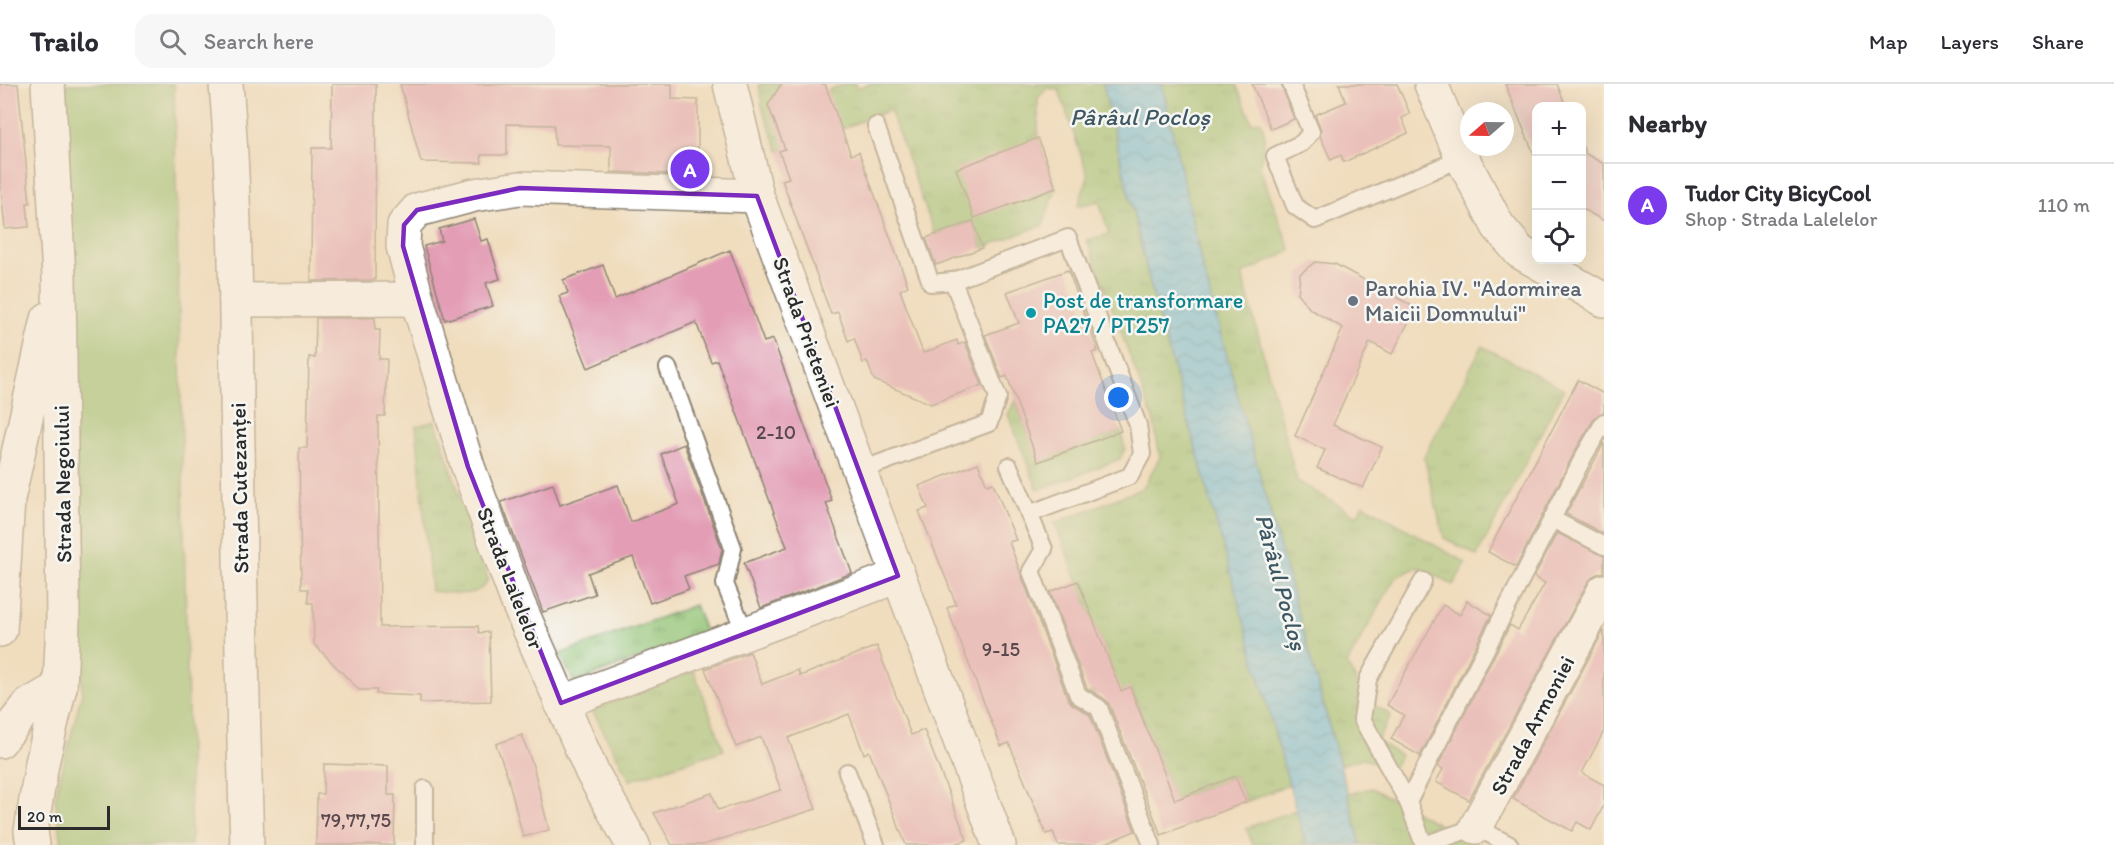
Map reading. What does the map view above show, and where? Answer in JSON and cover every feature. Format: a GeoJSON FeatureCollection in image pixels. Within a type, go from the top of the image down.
{"type":"FeatureCollection","features":[{"type":"Feature","properties":{"kind":"street","name":"Strada Negoiului"},"geometry":{"type":"LineString","coordinates":[[33,845],[31,831],[42,763],[60,687],[63,620],[59,282],[48,84]]}},
{"type":"Feature","properties":{"kind":"street"},"geometry":{"type":"LineString","coordinates":[[209,84],[214,196],[236,300],[417,299]]}},
{"type":"Feature","properties":{"kind":"street","name":"Strada Cutezanței"},"geometry":{"type":"LineString","coordinates":[[226,84],[230,131],[236,300],[247,845]]}},
{"type":"Feature","properties":{"kind":"street","name":"Strada Cutezanței"},"geometry":{"type":"LineString","coordinates":[[230,131],[247,84]]}},
{"type":"Feature","properties":{"kind":"street","name":"Strada Prieteniei"},"geometry":{"type":"LineString","coordinates":[[730,84],[757,196],[999,845]]}},
{"type":"Feature","properties":{"kind":"street"},"geometry":{"type":"LineString","coordinates":[[1431,84],[1462,158],[1498,226],[1520,252],[1604,300]]}},
{"type":"Feature","properties":{"kind":"street","name":"Strada Lalelelor"},"geometry":{"type":"LineString","coordinates":[[633,845],[592,772],[518,603],[468,467],[417,299],[403,246],[404,225],[417,210],[474,195],[520,188],[757,196]]}},
{"type":"Feature","properties":{"kind":"street","name":"Strada Negoiului"},"geometry":{"type":"LineString","coordinates":[[0,630],[8,499],[45,327],[59,282]]}},
{"type":"Feature","properties":{"kind":"street"},"geometry":{"type":"LineString","coordinates":[[561,703],[898,576]]}},
{"type":"Feature","properties":{"kind":"street","name":"Strada Armoniei"},"geometry":{"type":"LineString","coordinates":[[1476,826],[1604,591]]}},
{"type":"Feature","properties":{"kind":"street"},"geometry":{"type":"LineString","coordinates":[[0,741],[29,705],[60,687]]}},
{"type":"Feature","properties":{"kind":"lane"},"geometry":{"type":"LineString","coordinates":[[1291,84],[1311,132],[1302,143],[1275,156],[1295,206],[1315,219],[1462,158]]}},
{"type":"Feature","properties":{"kind":"lane"},"geometry":{"type":"LineString","coordinates":[[876,126],[931,283],[953,281],[1068,238],[1138,425],[1142,453],[1130,476],[1029,514]]}},
{"type":"Feature","properties":{"kind":"lane"},"geometry":{"type":"LineString","coordinates":[[859,471],[989,423],[998,397],[953,281]]}},
{"type":"Feature","properties":{"kind":"lane"},"geometry":{"type":"LineString","coordinates":[[668,368],[733,548],[725,584],[745,633]]}},
{"type":"Feature","properties":{"kind":"lane"},"geometry":{"type":"LineString","coordinates":[[1408,802],[1584,456],[1604,422]]}},
{"type":"Feature","properties":{"kind":"lane"},"geometry":{"type":"LineString","coordinates":[[1009,466],[1044,549],[1031,571],[1078,695],[1099,708],[1152,845]]}},
{"type":"Feature","properties":{"kind":"lane"},"geometry":{"type":"LineString","coordinates":[[1552,519],[1604,546]]}},
{"type":"Feature","properties":{"kind":"lane"},"geometry":{"type":"LineString","coordinates":[[1423,581],[1368,679],[1362,719],[1408,802],[1424,845],[1476,826],[1510,845]]}},
{"type":"Feature","properties":{"kind":"lane"},"geometry":{"type":"LineString","coordinates":[[847,772],[876,845]]}},
{"type":"Feature","properties":{"kind":"lane"},"geometry":{"type":"LineString","coordinates":[[425,789],[425,845]]}},
{"type":"Feature","properties":{"kind":"highlighted area"},"geometry":{"type":"Polygon","coordinates":[[[520,188],[757,196],[898,576],[561,703],[468,467],[403,246],[404,225],[417,210],[520,188]]]}},
{"type":"Feature","properties":{"kind":"green space"},"geometry":{"type":"Polygon","coordinates":[[[66,84],[174,84],[191,845],[62,845],[55,797],[82,693],[66,84]]]}},
{"type":"Feature","properties":{"kind":"green space"},"geometry":{"type":"Polygon","coordinates":[[[759,84],[781,84],[785,149],[779,151],[762,107],[759,84]]]}},
{"type":"Feature","properties":{"kind":"green space"},"geometry":{"type":"Polygon","coordinates":[[[846,84],[856,84],[858,88],[869,84],[1103,84],[1151,287],[1290,784],[1246,802],[1235,776],[1184,796],[1194,822],[1185,826],[1131,688],[1107,697],[1091,692],[1117,681],[1055,523],[1143,488],[1160,457],[1153,419],[1087,240],[1109,234],[1099,201],[1078,206],[1088,176],[1059,90],[1047,88],[1038,98],[1038,138],[1056,188],[1043,225],[982,248],[972,221],[935,235],[890,110],[835,131],[823,98],[830,89],[846,84]]]}},
{"type":"Feature","properties":{"kind":"green space"},"geometry":{"type":"Polygon","coordinates":[[[1162,84],[1236,84],[1252,122],[1261,121],[1265,136],[1260,168],[1291,251],[1242,274],[1297,481],[1357,516],[1363,504],[1466,563],[1453,585],[1418,567],[1395,578],[1347,664],[1367,701],[1391,715],[1377,741],[1400,755],[1392,772],[1363,758],[1340,765],[1202,266],[1162,84]]]}},
{"type":"Feature","properties":{"kind":"green space"},"geometry":{"type":"Polygon","coordinates":[[[1482,346],[1564,389],[1477,556],[1444,538],[1424,457],[1482,346]]]}},
{"type":"Feature","properties":{"kind":"green space"},"geometry":{"type":"Polygon","coordinates":[[[1015,400],[1039,461],[1121,431],[1125,449],[1120,459],[1038,490],[1008,415],[1015,400]]]}},
{"type":"Feature","properties":{"kind":"green space"},"geometry":{"type":"Polygon","coordinates":[[[435,421],[488,579],[484,586],[471,593],[431,591],[416,426],[435,421]]]}},
{"type":"Feature","properties":{"kind":"green space"},"geometry":{"type":"Polygon","coordinates":[[[695,605],[706,634],[574,682],[560,654],[695,605]]]}},
{"type":"Feature","properties":{"kind":"green space"},"geometry":{"type":"Polygon","coordinates":[[[694,671],[724,750],[630,780],[592,710],[694,671]]]}},
{"type":"Feature","properties":{"kind":"green space"},"geometry":{"type":"Polygon","coordinates":[[[1371,788],[1477,845],[1361,845],[1348,794],[1371,788]]]}},
{"type":"Feature","properties":{"kind":"green space"},"geometry":{"type":"Polygon","coordinates":[[[1296,810],[1306,845],[1253,845],[1246,828],[1296,810]]]}},
{"type":"Feature","properties":{"kind":"water","name":"Pârâul Pocloș"},"geometry":{"type":"Polygon","coordinates":[[[1103,84],[1162,84],[1202,266],[1361,845],[1306,845],[1151,287],[1103,84]]]}},
{"type":"Feature","properties":{"kind":"building"},"geometry":{"type":"Polygon","coordinates":[[[0,84],[18,84],[30,203],[27,203],[29,227],[5,229],[0,179],[0,84]]]}},
{"type":"Feature","properties":{"kind":"building"},"geometry":{"type":"Polygon","coordinates":[[[332,84],[376,84],[375,280],[311,281],[312,148],[331,148],[332,84]]]}},
{"type":"Feature","properties":{"kind":"building"},"geometry":{"type":"Polygon","coordinates":[[[400,84],[672,84],[672,99],[698,100],[698,175],[611,172],[611,146],[555,145],[554,125],[507,124],[507,155],[481,155],[482,163],[421,162],[400,84]]]}},
{"type":"Feature","properties":{"kind":"building"},"geometry":{"type":"Polygon","coordinates":[[[781,84],[825,84],[851,155],[859,152],[908,286],[900,290],[923,353],[957,340],[958,345],[965,342],[982,385],[931,404],[874,380],[867,361],[863,363],[854,338],[848,341],[838,312],[831,314],[782,180],[789,178],[779,151],[785,149],[768,105],[781,84]]]}},
{"type":"Feature","properties":{"kind":"building"},"geometry":{"type":"Polygon","coordinates":[[[1252,84],[1281,84],[1294,119],[1271,129],[1252,84]]]}},
{"type":"Feature","properties":{"kind":"building"},"geometry":{"type":"Polygon","coordinates":[[[1339,84],[1397,84],[1410,114],[1402,118],[1408,133],[1344,162],[1341,155],[1331,160],[1320,136],[1321,129],[1315,115],[1346,102],[1339,84]]]}},
{"type":"Feature","properties":{"kind":"building"},"geometry":{"type":"Polygon","coordinates":[[[1505,84],[1557,84],[1564,102],[1532,102],[1532,149],[1505,84]]]}},
{"type":"Feature","properties":{"kind":"building"},"geometry":{"type":"Polygon","coordinates":[[[1038,138],[1056,188],[974,218],[956,169],[1038,138]]]}},
{"type":"Feature","properties":{"kind":"building"},"geometry":{"type":"Polygon","coordinates":[[[1586,154],[1604,164],[1604,221],[1586,211],[1586,154]]]}},
{"type":"Feature","properties":{"kind":"building"},"geometry":{"type":"Polygon","coordinates":[[[474,219],[481,241],[488,239],[500,279],[486,283],[493,306],[445,320],[424,246],[442,241],[439,229],[474,219]]]}},
{"type":"Feature","properties":{"kind":"building"},"geometry":{"type":"Polygon","coordinates":[[[973,221],[982,248],[936,265],[926,238],[973,221]]]}},
{"type":"Feature","properties":{"kind":"building"},"geometry":{"type":"Polygon","coordinates":[[[730,250],[764,342],[773,339],[832,501],[826,503],[852,573],[761,608],[744,563],[787,547],[717,360],[711,362],[696,322],[588,368],[559,296],[568,293],[563,280],[603,265],[615,299],[730,250]]]}},
{"type":"Feature","properties":{"kind":"building"},"geometry":{"type":"Polygon","coordinates":[[[1315,262],[1335,264],[1416,308],[1392,354],[1370,342],[1333,425],[1382,447],[1363,488],[1317,468],[1325,450],[1295,436],[1343,328],[1310,309],[1298,294],[1300,274],[1315,262]]]}},
{"type":"Feature","properties":{"kind":"building"},"geometry":{"type":"Polygon","coordinates":[[[1068,270],[1098,351],[1092,353],[1121,431],[1038,462],[1007,376],[1002,378],[985,335],[1019,323],[1007,292],[1068,270]]]}},
{"type":"Feature","properties":{"kind":"building"},"geometry":{"type":"Polygon","coordinates":[[[316,318],[375,318],[375,330],[380,330],[379,359],[387,359],[385,416],[378,416],[380,627],[478,626],[479,633],[489,632],[491,701],[420,703],[420,696],[376,694],[377,690],[359,690],[314,644],[313,603],[308,603],[308,589],[301,589],[299,448],[307,448],[309,357],[315,358],[316,318]]]}},
{"type":"Feature","properties":{"kind":"building"},"geometry":{"type":"Polygon","coordinates":[[[1578,380],[1604,394],[1604,412],[1595,417],[1575,451],[1516,567],[1488,552],[1578,380]]]}},
{"type":"Feature","properties":{"kind":"building"},"geometry":{"type":"Polygon","coordinates":[[[1604,443],[1604,534],[1566,514],[1604,443]]]}},
{"type":"Feature","properties":{"kind":"building"},"geometry":{"type":"Polygon","coordinates":[[[684,444],[722,549],[719,564],[684,576],[689,589],[650,603],[633,557],[588,573],[595,594],[543,612],[501,502],[553,484],[560,505],[618,485],[631,522],[679,504],[661,454],[684,444]]]}},
{"type":"Feature","properties":{"kind":"building"},"geometry":{"type":"Polygon","coordinates":[[[978,463],[987,485],[993,483],[1016,540],[1009,542],[1068,699],[1090,715],[1135,831],[1101,845],[1058,845],[1053,832],[1046,834],[1009,743],[1001,746],[947,608],[956,604],[919,511],[928,508],[919,486],[978,463]]]}},
{"type":"Feature","properties":{"kind":"building"},"geometry":{"type":"Polygon","coordinates":[[[1557,533],[1604,556],[1604,572],[1595,575],[1588,582],[1469,800],[1436,782],[1443,769],[1438,766],[1510,625],[1518,630],[1545,583],[1534,577],[1557,533]]]}},
{"type":"Feature","properties":{"kind":"building"},"geometry":{"type":"Polygon","coordinates":[[[1078,581],[1121,691],[1130,687],[1175,800],[1235,776],[1246,802],[1161,835],[1109,704],[1087,688],[1050,592],[1078,581]]]}},
{"type":"Feature","properties":{"kind":"building"},"geometry":{"type":"Polygon","coordinates":[[[1467,601],[1491,615],[1420,756],[1391,739],[1404,715],[1387,705],[1443,605],[1460,615],[1467,601]]]}},
{"type":"Feature","properties":{"kind":"building"},"geometry":{"type":"Polygon","coordinates":[[[1604,630],[1604,731],[1582,773],[1604,785],[1604,805],[1591,830],[1577,822],[1572,831],[1513,799],[1604,630]]]}},
{"type":"Feature","properties":{"kind":"building"},"geometry":{"type":"Polygon","coordinates":[[[877,646],[911,735],[924,730],[967,840],[952,845],[906,845],[869,751],[864,754],[849,714],[788,738],[816,809],[703,845],[672,845],[654,813],[712,793],[718,810],[781,790],[761,737],[736,747],[705,669],[750,652],[762,684],[798,670],[800,676],[877,646]]]}},
{"type":"Feature","properties":{"kind":"building"},"geometry":{"type":"Polygon","coordinates":[[[522,735],[534,769],[549,830],[523,837],[508,778],[496,744],[522,735]]]}},
{"type":"Feature","properties":{"kind":"building"},"geometry":{"type":"Polygon","coordinates":[[[324,764],[388,766],[388,795],[395,795],[394,845],[316,845],[317,794],[323,794],[324,764]]]}},
{"type":"Feature","properties":{"kind":"place","name":"Tudor City BicyCool"},"geometry":{"type":"Point","coordinates":[690,169]}},
{"type":"Feature","properties":{"kind":"place","name":"Parohia IV. \"Adormirea Maicii Domnului\""},"geometry":{"type":"Point","coordinates":[1353,301]}},
{"type":"Feature","properties":{"kind":"place","name":"Post de transformare PA27 / PT257"},"geometry":{"type":"Point","coordinates":[1031,313]}}]}
